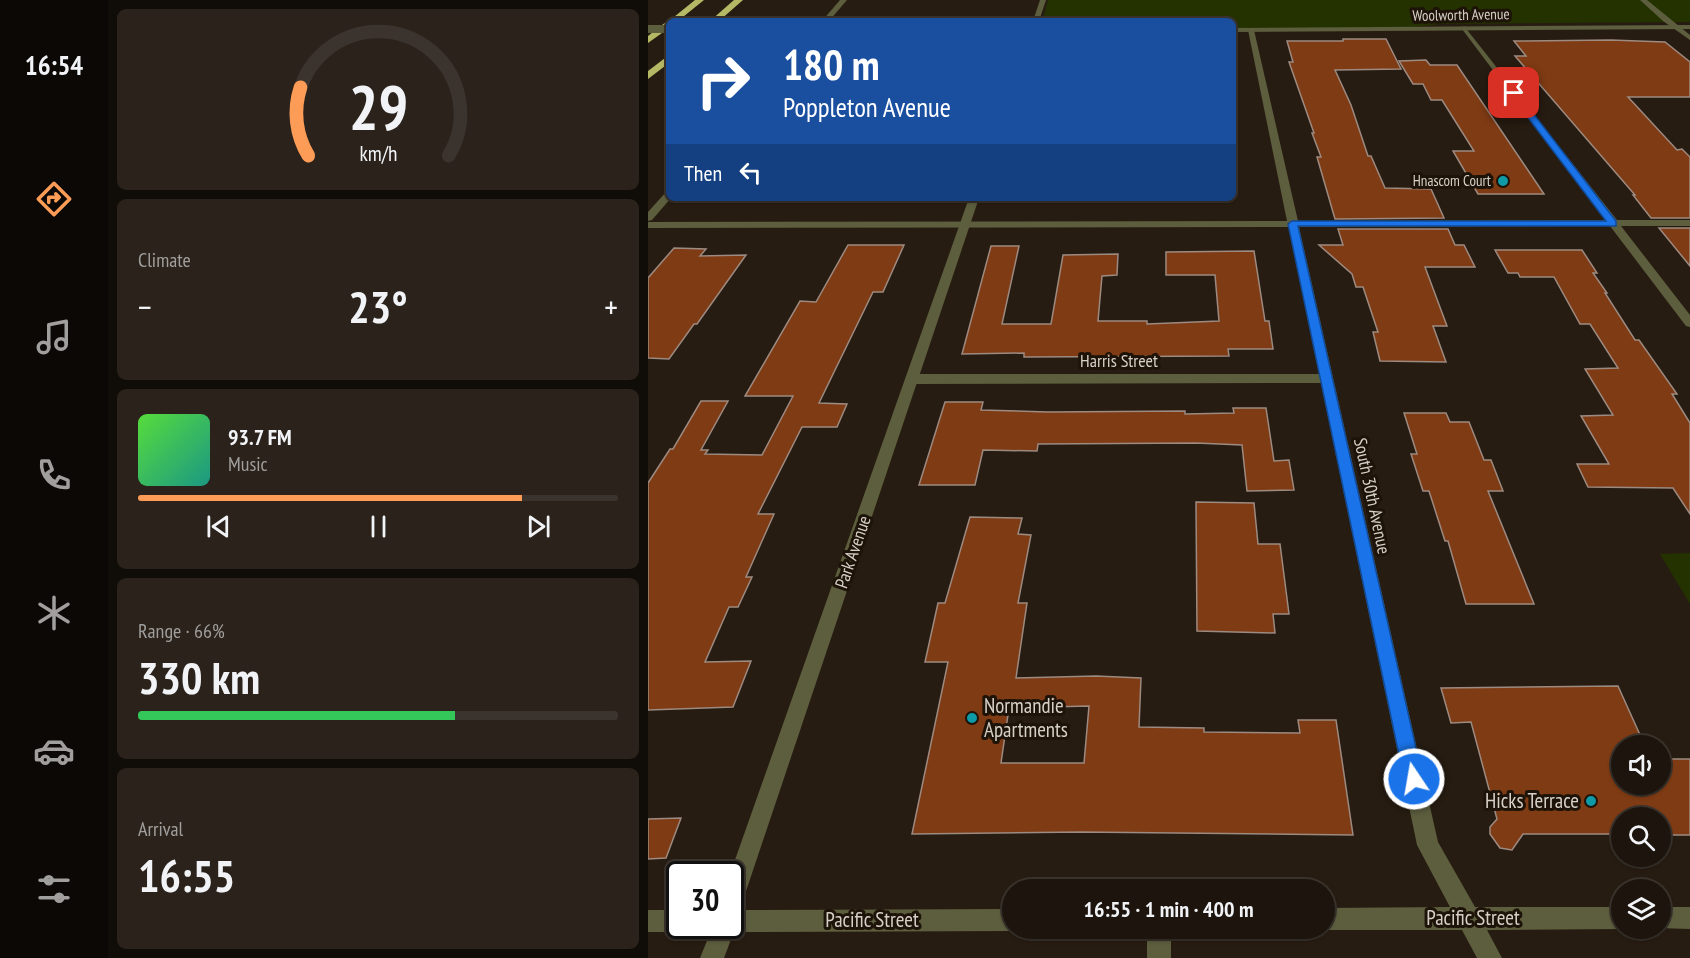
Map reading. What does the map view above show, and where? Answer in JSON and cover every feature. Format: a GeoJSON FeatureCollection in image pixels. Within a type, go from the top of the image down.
{"type":"FeatureCollection","features":[{"type":"Feature","properties":{"kind":"highway"},"geometry":{"type":"LineString","coordinates":[[677,18],[700,0]]}},
{"type":"Feature","properties":{"kind":"highway"},"geometry":{"type":"LineString","coordinates":[[718,18],[740,0]]}},
{"type":"Feature","properties":{"kind":"highway"},"geometry":{"type":"LineString","coordinates":[[648,40],[666,26]]}},
{"type":"Feature","properties":{"kind":"highway"},"geometry":{"type":"LineString","coordinates":[[648,76],[666,61]]}},
{"type":"Feature","properties":{"kind":"street"},"geometry":{"type":"LineString","coordinates":[[828,18],[844,0]]}},
{"type":"Feature","properties":{"kind":"street"},"geometry":{"type":"LineString","coordinates":[[1037,18],[1043,0]]}},
{"type":"Feature","properties":{"kind":"street"},"geometry":{"type":"LineString","coordinates":[[1643,0],[1690,38]]}},
{"type":"Feature","properties":{"kind":"street","name":"Woolworth Avenue"},"geometry":{"type":"LineString","coordinates":[[1236,30],[1690,27]]}},
{"type":"Feature","properties":{"kind":"street"},"geometry":{"type":"LineString","coordinates":[[1464,28],[1690,323]]}},
{"type":"Feature","properties":{"kind":"street"},"geometry":{"type":"LineString","coordinates":[[648,29],[666,29]]}},
{"type":"Feature","properties":{"kind":"street","name":"South 30th Avenue"},"geometry":{"type":"LineString","coordinates":[[1251,30],[1428,845],[1490,958]]}},
{"type":"Feature","properties":{"kind":"street"},"geometry":{"type":"LineString","coordinates":[[648,218],[666,197]]}},
{"type":"Feature","properties":{"kind":"street","name":"Park Avenue"},"geometry":{"type":"LineString","coordinates":[[744,865],[973,201]]}},
{"type":"Feature","properties":{"kind":"street"},"geometry":{"type":"LineString","coordinates":[[648,225],[1690,223]]}},
{"type":"Feature","properties":{"kind":"street","name":"Harris Street"},"geometry":{"type":"LineString","coordinates":[[912,379],[1326,378]]}},
{"type":"Feature","properties":{"kind":"street","name":"Pacific Street"},"geometry":{"type":"LineString","coordinates":[[1335,919],[1611,918]]}},
{"type":"Feature","properties":{"kind":"street"},"geometry":{"type":"LineString","coordinates":[[1671,918],[1690,918]]}},
{"type":"Feature","properties":{"kind":"street","name":"Pacific Street"},"geometry":{"type":"LineString","coordinates":[[744,921],[1002,920]]}},
{"type":"Feature","properties":{"kind":"street"},"geometry":{"type":"LineString","coordinates":[[648,921],[666,921]]}},
{"type":"Feature","properties":{"kind":"street"},"geometry":{"type":"LineString","coordinates":[[712,958],[719,939]]}},
{"type":"Feature","properties":{"kind":"street"},"geometry":{"type":"LineString","coordinates":[[1159,958],[1160,939]]}},
{"type":"Feature","properties":{"kind":"green space"},"geometry":{"type":"Polygon","coordinates":[[[1048,0],[1690,0],[1690,22],[1440,24],[1404,28],[1236,28],[1236,18],[1043,18],[1048,0]]]}},
{"type":"Feature","properties":{"kind":"green space"},"geometry":{"type":"Polygon","coordinates":[[[1690,553],[1690,604],[1660,554],[1690,553]]]}},
{"type":"Feature","properties":{"kind":"building"},"geometry":{"type":"Polygon","coordinates":[[[1343,39],[1386,39],[1401,69],[1335,70],[1351,105],[1368,156],[1371,156],[1385,188],[1431,189],[1444,218],[1335,219],[1317,157],[1321,157],[1312,133],[1314,133],[1289,62],[1293,62],[1287,41],[1343,41],[1343,39]]]}},
{"type":"Feature","properties":{"kind":"building"},"geometry":{"type":"Polygon","coordinates":[[[1514,41],[1665,42],[1690,62],[1690,97],[1628,97],[1677,150],[1682,149],[1690,157],[1690,218],[1651,218],[1633,195],[1635,195],[1515,56],[1526,56],[1514,41]]]}},
{"type":"Feature","properties":{"kind":"building"},"geometry":{"type":"Polygon","coordinates":[[[1426,60],[1430,65],[1457,65],[1544,194],[1478,194],[1453,151],[1474,151],[1442,100],[1431,100],[1423,84],[1413,84],[1399,61],[1426,60]]]}},
{"type":"Feature","properties":{"kind":"building"},"geometry":{"type":"Polygon","coordinates":[[[1659,228],[1690,228],[1690,266],[1659,228]]]}},
{"type":"Feature","properties":{"kind":"building"},"geometry":{"type":"Polygon","coordinates":[[[1338,229],[1448,229],[1455,245],[1464,245],[1475,267],[1425,267],[1447,326],[1433,326],[1446,362],[1380,361],[1373,332],[1378,332],[1363,287],[1356,287],[1352,274],[1319,245],[1343,245],[1338,229]]]}},
{"type":"Feature","properties":{"kind":"building"},"geometry":{"type":"Polygon","coordinates":[[[848,245],[904,245],[883,292],[873,292],[819,403],[847,404],[837,427],[802,427],[758,514],[774,514],[746,577],[752,577],[738,607],[729,607],[705,662],[751,661],[733,707],[648,710],[648,483],[670,449],[673,449],[701,401],[728,401],[701,450],[708,450],[705,454],[762,455],[793,396],[745,396],[800,301],[816,302],[848,245]]]}},
{"type":"Feature","properties":{"kind":"building"},"geometry":{"type":"Polygon","coordinates":[[[991,246],[1019,246],[1002,324],[1051,324],[1063,255],[1118,254],[1117,275],[1102,276],[1098,321],[1147,321],[1147,324],[1219,321],[1215,275],[1166,275],[1166,252],[1254,251],[1265,321],[1269,321],[1273,349],[1228,349],[1229,356],[1024,357],[1024,353],[962,354],[991,246]]]}},
{"type":"Feature","properties":{"kind":"building"},"geometry":{"type":"Polygon","coordinates":[[[674,248],[706,249],[700,256],[746,255],[669,359],[648,358],[648,278],[674,248]]]}},
{"type":"Feature","properties":{"kind":"building"},"geometry":{"type":"Polygon","coordinates":[[[1495,250],[1582,250],[1597,273],[1593,273],[1635,340],[1639,340],[1677,394],[1672,394],[1690,423],[1690,514],[1673,488],[1588,487],[1577,464],[1609,464],[1581,416],[1613,415],[1585,369],[1618,368],[1590,324],[1580,324],[1554,277],[1520,277],[1518,273],[1508,273],[1495,250]]]}},
{"type":"Feature","properties":{"kind":"building"},"geometry":{"type":"Polygon","coordinates":[[[945,402],[983,402],[981,410],[1048,412],[1185,411],[1185,414],[1234,413],[1233,408],[1266,408],[1274,461],[1289,460],[1294,490],[1247,491],[1242,445],[1196,443],[1038,444],[1037,451],[983,450],[975,485],[919,485],[945,402]]]}},
{"type":"Feature","properties":{"kind":"building"},"geometry":{"type":"Polygon","coordinates":[[[1404,413],[1446,413],[1450,422],[1469,422],[1484,460],[1491,460],[1503,491],[1488,491],[1534,604],[1466,604],[1448,541],[1445,541],[1429,491],[1423,491],[1411,454],[1417,454],[1404,413]]]}},
{"type":"Feature","properties":{"kind":"building"},"geometry":{"type":"Polygon","coordinates":[[[1196,502],[1254,503],[1258,544],[1280,544],[1289,614],[1273,614],[1275,633],[1197,631],[1196,502]]]}},
{"type":"Feature","properties":{"kind":"building"},"geometry":{"type":"Polygon","coordinates":[[[970,517],[1022,518],[1018,534],[1031,535],[1018,603],[1027,603],[1016,678],[1096,676],[1141,678],[1139,727],[1204,728],[1204,732],[1300,733],[1298,720],[1336,720],[1353,835],[1081,832],[912,834],[948,662],[925,662],[938,603],[945,603],[970,517]],[[1089,706],[1009,708],[1001,763],[1084,763],[1089,706]]]}},
{"type":"Feature","properties":{"kind":"building"},"geometry":{"type":"Polygon","coordinates":[[[1618,686],[1640,735],[1611,735],[1611,795],[1671,795],[1671,759],[1690,759],[1690,835],[1671,835],[1671,807],[1611,807],[1611,834],[1523,834],[1512,850],[1500,848],[1490,834],[1490,827],[1497,819],[1471,722],[1451,723],[1441,688],[1618,686]]]}},
{"type":"Feature","properties":{"kind":"building"},"geometry":{"type":"Polygon","coordinates":[[[681,818],[666,858],[648,859],[648,819],[681,818]]]}},
{"type":"Feature","properties":{"kind":"place","name":"Hnascom Court"},"geometry":{"type":"Point","coordinates":[1503,181]}},
{"type":"Feature","properties":{"kind":"place","name":"Normandie Apartments"},"geometry":{"type":"Point","coordinates":[972,718]}},
{"type":"Feature","properties":{"kind":"place","name":"Hicks Terrace"},"geometry":{"type":"Point","coordinates":[1591,801]}},
{"type":"Feature","properties":{"kind":"route"},"geometry":{"type":"LineString","coordinates":[[1414,779],[1292,224],[1613,224],[1514,93]]}}]}
